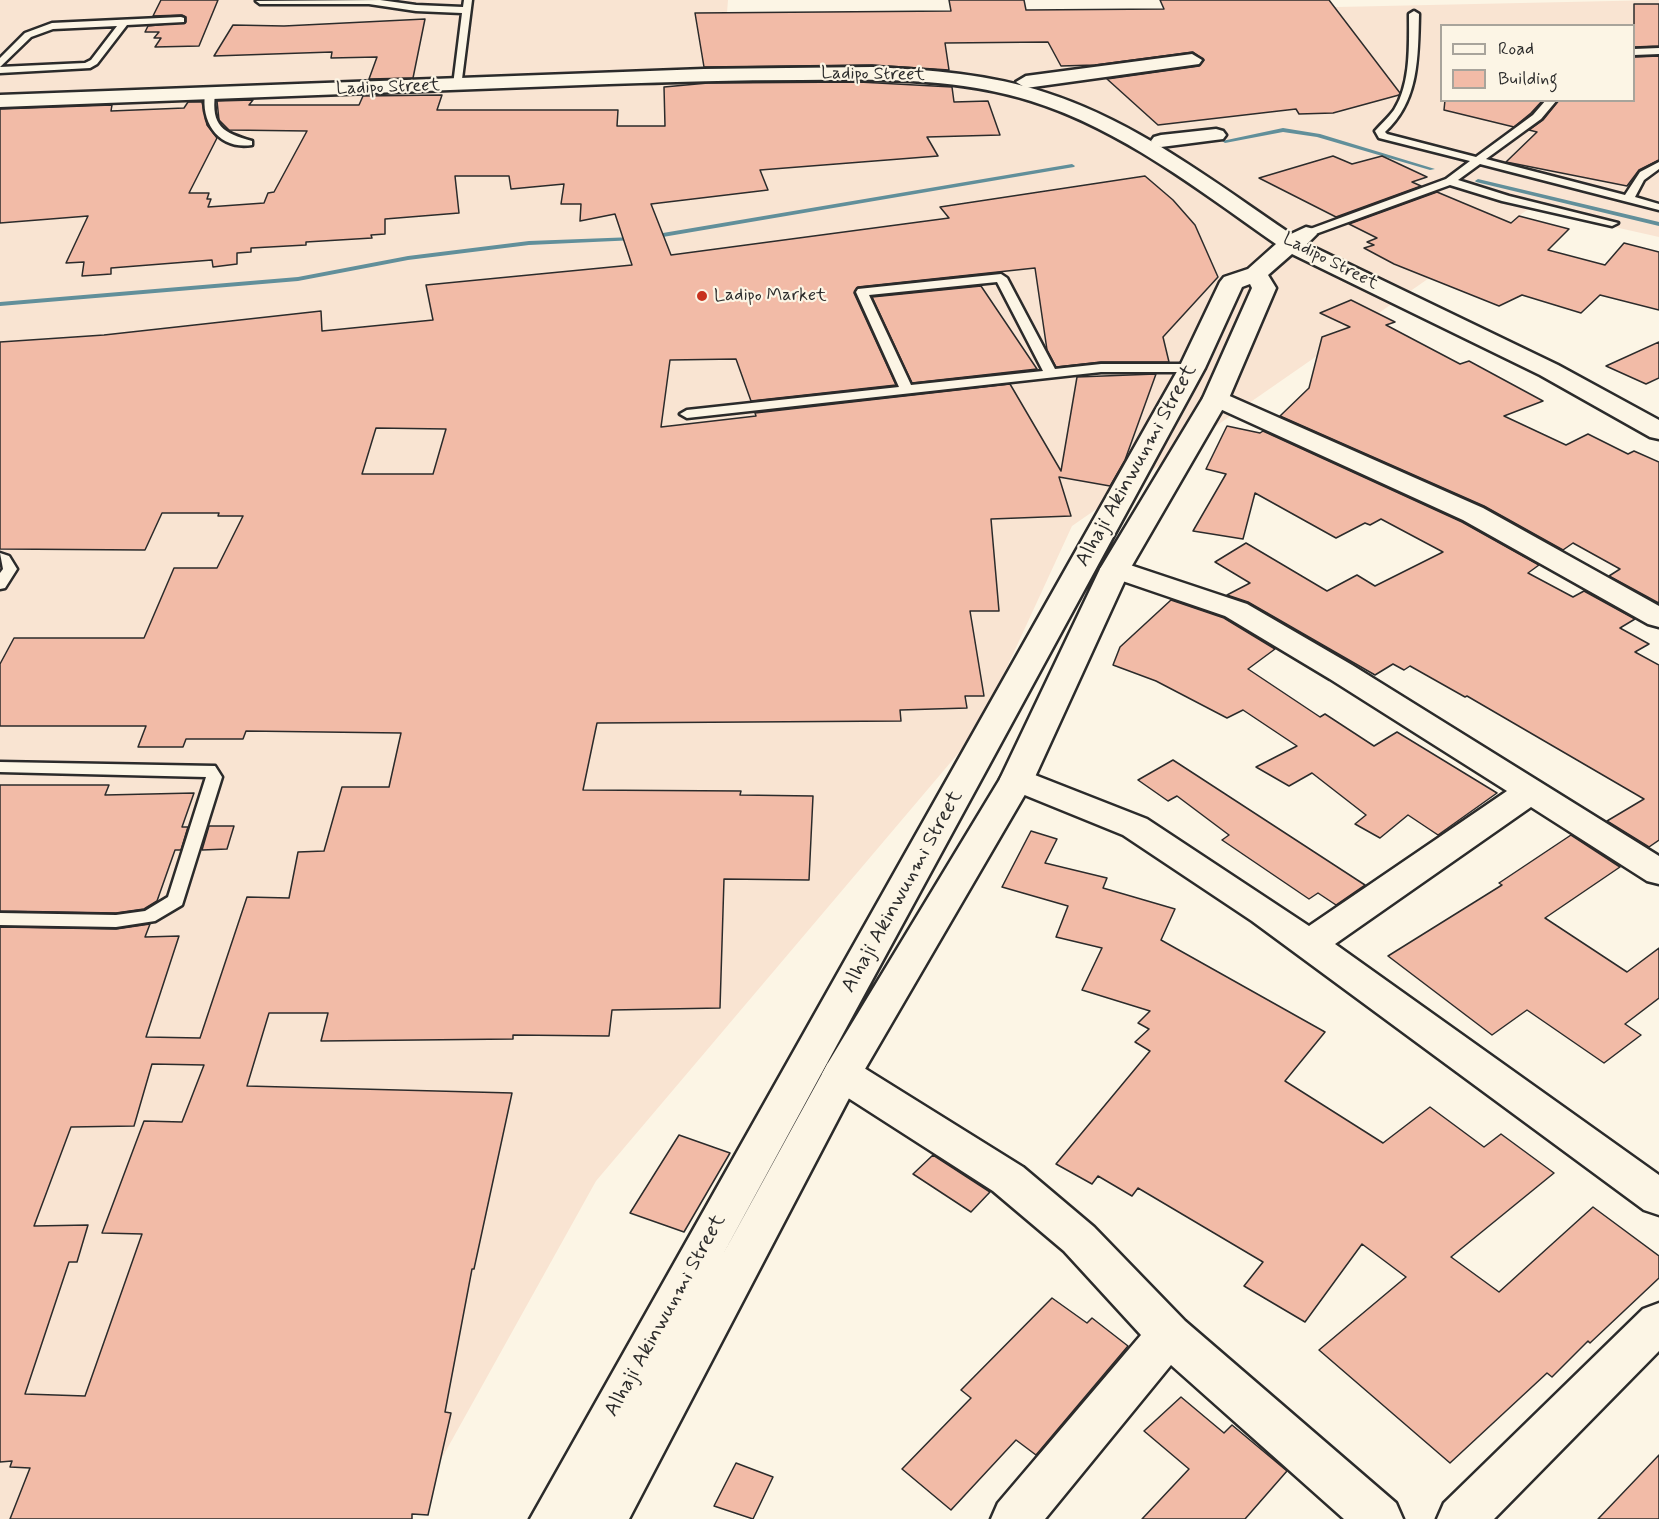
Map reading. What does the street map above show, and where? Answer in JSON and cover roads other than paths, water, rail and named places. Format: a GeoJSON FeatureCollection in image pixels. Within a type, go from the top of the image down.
{"type":"FeatureCollection","features":[{"type":"Feature","properties":{"kind":"street"},"geometry":{"type":"LineString","coordinates":[[1026,82],[1192,60]]}},
{"type":"Feature","properties":{"kind":"street","name":"Ladipo Street"},"geometry":{"type":"LineString","coordinates":[[0,101],[210,94],[699,65],[870,64],[934,67],[1026,82],[1061,91],[1100,106],[1161,141],[1299,239],[1659,413]]}},
{"type":"Feature","properties":{"kind":"street","name":"Ladipo Street"},"geometry":{"type":"LineString","coordinates":[[0,89],[872,73],[931,76],[991,84],[1040,97],[1084,114],[1170,161],[1299,239],[1549,370],[1659,431]]}},
{"type":"Feature","properties":{"kind":"street"},"geometry":{"type":"LineString","coordinates":[[1161,141],[1216,135]]}},
{"type":"Feature","properties":{"kind":"street","name":"Alhaji Akinwunmi Street"},"geometry":{"type":"LineString","coordinates":[[554,1519],[1192,368],[1232,282],[1256,274],[1299,239]]}},
{"type":"Feature","properties":{"kind":"street","name":"Alhaji Akinwunmi Street"},"geometry":{"type":"LineString","coordinates":[[604,1519],[842,1074],[1017,778],[1114,569],[1216,398],[1264,288],[1256,274]]}},
{"type":"Feature","properties":{"kind":"street"},"geometry":{"type":"LineString","coordinates":[[1216,398],[1473,514],[1659,618]]}},
{"type":"Feature","properties":{"kind":"street"},"geometry":{"type":"LineString","coordinates":[[1114,569],[1236,610],[1341,672],[1659,872]]}},
{"type":"Feature","properties":{"kind":"street"},"geometry":{"type":"LineString","coordinates":[[1017,778],[1135,827],[1309,944],[1659,1198]]}},
{"type":"Feature","properties":{"kind":"street"},"geometry":{"type":"LineString","coordinates":[[1309,944],[1529,792]]}},
{"type":"Feature","properties":{"kind":"street"},"geometry":{"type":"LineString","coordinates":[[842,1074],[1008,1179],[1079,1239],[1169,1335],[1379,1519]]}},
{"type":"Feature","properties":{"kind":"street"},"geometry":{"type":"LineString","coordinates":[[1461,1519],[1659,1322]]}},
{"type":"Feature","properties":{"kind":"street"},"geometry":{"type":"LineString","coordinates":[[1015,1519],[1169,1335]]}},
{"type":"Feature","properties":{"kind":"lane"},"geometry":{"type":"LineString","coordinates":[[260,2],[369,2],[416,8],[468,5],[459,80]]}},
{"type":"Feature","properties":{"kind":"lane"},"geometry":{"type":"LineString","coordinates":[[1414,14],[1412,77],[1391,123],[1380,131],[1383,136],[1659,207]]}},
{"type":"Feature","properties":{"kind":"lane"},"geometry":{"type":"LineString","coordinates":[[0,64],[27,35],[52,26],[181,20]]}},
{"type":"Feature","properties":{"kind":"lane"},"geometry":{"type":"LineString","coordinates":[[0,70],[87,66],[94,62],[125,22]]}},
{"type":"Feature","properties":{"kind":"lane"},"geometry":{"type":"LineString","coordinates":[[1635,52],[1659,51]]}},
{"type":"Feature","properties":{"kind":"lane"},"geometry":{"type":"LineString","coordinates":[[210,94],[206,111],[214,129],[225,138],[248,143]]}},
{"type":"Feature","properties":{"kind":"lane"},"geometry":{"type":"LineString","coordinates":[[1299,239],[1450,181],[1537,117],[1550,102]]}},
{"type":"Feature","properties":{"kind":"lane"},"geometry":{"type":"LineString","coordinates":[[1629,198],[1638,179],[1648,169],[1659,165]]}},
{"type":"Feature","properties":{"kind":"lane"},"geometry":{"type":"LineString","coordinates":[[1450,181],[1506,199],[1612,223]]}},
{"type":"Feature","properties":{"kind":"lane"},"geometry":{"type":"LineString","coordinates":[[907,390],[862,292],[1001,278],[1051,374]]}},
{"type":"Feature","properties":{"kind":"lane"},"geometry":{"type":"LineString","coordinates":[[687,414],[1101,368],[1192,368]]}},
{"type":"Feature","properties":{"kind":"lane"},"geometry":{"type":"LineString","coordinates":[[0,557],[10,569],[0,585]]}},
{"type":"Feature","properties":{"kind":"lane"},"geometry":{"type":"LineString","coordinates":[[0,767],[209,770],[214,777],[176,901],[149,917],[116,921],[0,919]]}},
{"type":"Feature","properties":{"kind":"waterway"},"geometry":{"type":"LineString","coordinates":[[1225,141],[1283,130],[1318,135],[1432,169]]}},
{"type":"Feature","properties":{"kind":"waterway"},"geometry":{"type":"LineString","coordinates":[[651,237],[1072,166]]}},
{"type":"Feature","properties":{"kind":"waterway"},"geometry":{"type":"LineString","coordinates":[[1478,181],[1659,224]]}},
{"type":"Feature","properties":{"kind":"waterway"},"geometry":{"type":"LineString","coordinates":[[0,304],[298,279],[408,258],[529,243],[634,239]]}},
{"type":"Feature","properties":{"kind":"place","name":"Ladipo Market"},"geometry":{"type":"Point","coordinates":[702,296]}}]}
